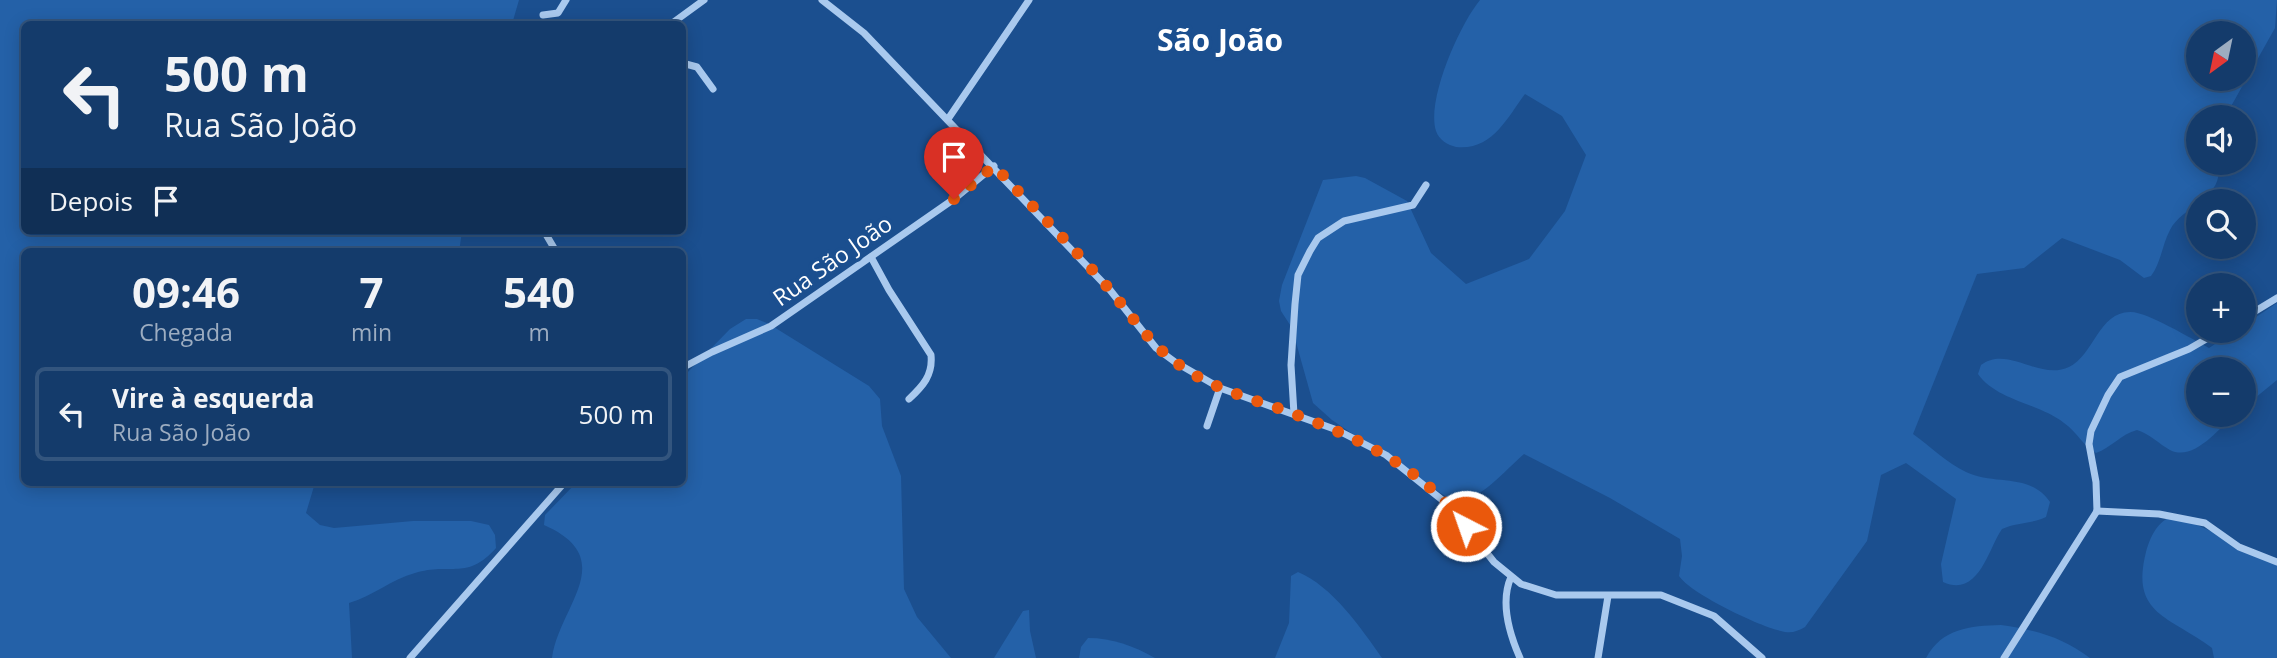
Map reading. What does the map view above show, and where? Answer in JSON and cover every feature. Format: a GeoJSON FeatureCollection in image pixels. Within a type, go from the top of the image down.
{"type":"FeatureCollection","features":[{"type":"Feature","properties":{"kind":"street"},"geometry":{"type":"LineString","coordinates":[[542,15],[558,13],[566,0]]}},
{"type":"Feature","properties":{"kind":"street"},"geometry":{"type":"LineString","coordinates":[[675,21],[704,0]]}},
{"type":"Feature","properties":{"kind":"street"},"geometry":{"type":"LineString","coordinates":[[822,0],[864,33],[1110,290],[1156,348],[1189,372],[1220,388],[1365,442],[1425,484],[1451,507],[1494,562],[1511,578],[1535,590],[1556,595],[1661,595],[1714,616],[1762,658]]}},
{"type":"Feature","properties":{"kind":"street"},"geometry":{"type":"LineString","coordinates":[[948,119],[1029,0]]}},
{"type":"Feature","properties":{"kind":"street"},"geometry":{"type":"LineString","coordinates":[[686,64],[697,67],[713,89]]}},
{"type":"Feature","properties":{"kind":"street","name":"Rua São João"},"geometry":{"type":"LineString","coordinates":[[686,366],[771,326],[954,199],[994,166]]}},
{"type":"Feature","properties":{"kind":"street"},"geometry":{"type":"LineString","coordinates":[[1294,414],[1291,365],[1295,304],[1298,275],[1310,251],[1318,238],[1344,221],[1413,205],[1426,184]]}},
{"type":"Feature","properties":{"kind":"street"},"geometry":{"type":"LineString","coordinates":[[546,235],[554,248]]}},
{"type":"Feature","properties":{"kind":"street"},"geometry":{"type":"LineString","coordinates":[[871,257],[931,355],[933,367],[927,380],[908,399]]}},
{"type":"Feature","properties":{"kind":"street"},"geometry":{"type":"LineString","coordinates":[[2256,311],[2277,298]]}},
{"type":"Feature","properties":{"kind":"street"},"geometry":{"type":"LineString","coordinates":[[2004,658],[2097,511],[2096,482],[2089,444],[2091,431],[2108,395],[2120,377],[2199,343]]}},
{"type":"Feature","properties":{"kind":"street"},"geometry":{"type":"LineString","coordinates":[[1207,426],[1220,388]]}},
{"type":"Feature","properties":{"kind":"street"},"geometry":{"type":"LineString","coordinates":[[410,658],[561,486]]}},
{"type":"Feature","properties":{"kind":"street"},"geometry":{"type":"LineString","coordinates":[[2097,511],[2159,514],[2205,523],[2238,547],[2277,562]]}},
{"type":"Feature","properties":{"kind":"street"},"geometry":{"type":"LineString","coordinates":[[1511,578],[1505,590],[1505,601],[1520,658]]}},
{"type":"Feature","properties":{"kind":"street"},"geometry":{"type":"LineString","coordinates":[[1598,658],[1608,596]]}},
{"type":"Feature","properties":{"kind":"shaded area"},"geometry":{"type":"Polygon","coordinates":[[[0,0],[519,0],[513,21],[21,21],[21,235],[461,235],[460,248],[21,248],[21,486],[314,486],[306,513],[320,525],[334,528],[413,521],[471,521],[489,525],[495,535],[496,548],[486,558],[467,568],[415,573],[349,603],[352,658],[0,658],[0,0]]]}},
{"type":"Feature","properties":{"kind":"shaded area"},"geometry":{"type":"Polygon","coordinates":[[[1480,0],[2277,0],[2275,28],[2256,62],[2256,21],[2186,21],[2186,91],[2240,91],[2232,105],[2186,105],[2186,175],[2219,175],[2212,189],[2186,189],[2186,212],[2170,230],[2151,276],[2144,278],[2120,260],[2062,238],[2024,268],[1977,274],[1913,434],[1966,472],[2022,483],[2042,493],[2050,502],[2046,517],[2002,529],[1974,578],[1955,585],[1943,582],[1941,564],[1956,499],[1906,463],[1881,475],[1867,541],[1805,627],[1791,632],[1774,629],[1745,617],[1697,592],[1679,576],[1682,556],[1680,539],[1610,498],[1524,454],[1483,491],[1454,502],[1332,420],[1313,403],[1292,328],[1281,311],[1279,301],[1282,285],[1323,180],[1356,176],[1365,178],[1407,201],[1431,253],[1466,284],[1529,259],[1565,211],[1586,155],[1562,116],[1525,94],[1497,131],[1479,144],[1456,147],[1444,142],[1437,134],[1434,117],[1440,82],[1463,26],[1480,0]]]}},
{"type":"Feature","properties":{"kind":"shaded area"},"geometry":{"type":"Polygon","coordinates":[[[2277,303],[2277,380],[2256,397],[2256,357],[2186,357],[2186,427],[2221,427],[2205,442],[2188,452],[2170,450],[2137,430],[2096,453],[2054,416],[1996,390],[1978,374],[1981,365],[2002,359],[2046,370],[2069,367],[2085,353],[2111,318],[2120,314],[2138,313],[2186,336],[2186,343],[2200,343],[2209,348],[2217,343],[2256,343],[2256,317],[2277,303]]]}},
{"type":"Feature","properties":{"kind":"shaded area"},"geometry":{"type":"Polygon","coordinates":[[[746,319],[757,319],[769,324],[869,386],[880,399],[882,426],[901,476],[904,589],[917,617],[951,658],[552,658],[557,639],[580,585],[582,568],[579,553],[567,538],[544,525],[545,515],[573,486],[686,486],[686,374],[730,329],[746,319]]]}},
{"type":"Feature","properties":{"kind":"shaded area"},"geometry":{"type":"Polygon","coordinates":[[[2174,515],[2277,560],[2277,658],[2214,658],[2212,648],[2157,612],[2149,602],[2144,589],[2143,573],[2146,552],[2156,530],[2163,521],[2174,515]]]}},
{"type":"Feature","properties":{"kind":"shaded area"},"geometry":{"type":"Polygon","coordinates":[[[1298,572],[1311,578],[1334,597],[1382,658],[1275,658],[1289,623],[1291,576],[1298,572]]]}},
{"type":"Feature","properties":{"kind":"shaded area"},"geometry":{"type":"Polygon","coordinates":[[[1029,610],[1036,658],[994,658],[1023,611],[1029,610]]]}},
{"type":"Feature","properties":{"kind":"shaded area"},"geometry":{"type":"Polygon","coordinates":[[[2001,625],[2048,636],[2090,658],[1926,658],[1940,640],[1958,631],[1978,626],[2001,625]]]}},
{"type":"Feature","properties":{"kind":"shaded area"},"geometry":{"type":"Polygon","coordinates":[[[1088,638],[1123,644],[1155,658],[1079,658],[1081,647],[1088,638]]]}},
{"type":"Feature","properties":{"kind":"district","name":"São João"},"geometry":{"type":"Point","coordinates":[1220,39]}},
{"type":"Feature","properties":{"kind":"route"},"geometry":{"type":"LineString","coordinates":[[954,199],[994,166],[1110,290],[1156,348],[1189,372],[1220,388],[1337,429],[1365,442],[1425,484],[1451,507],[1466,526]]}}]}
